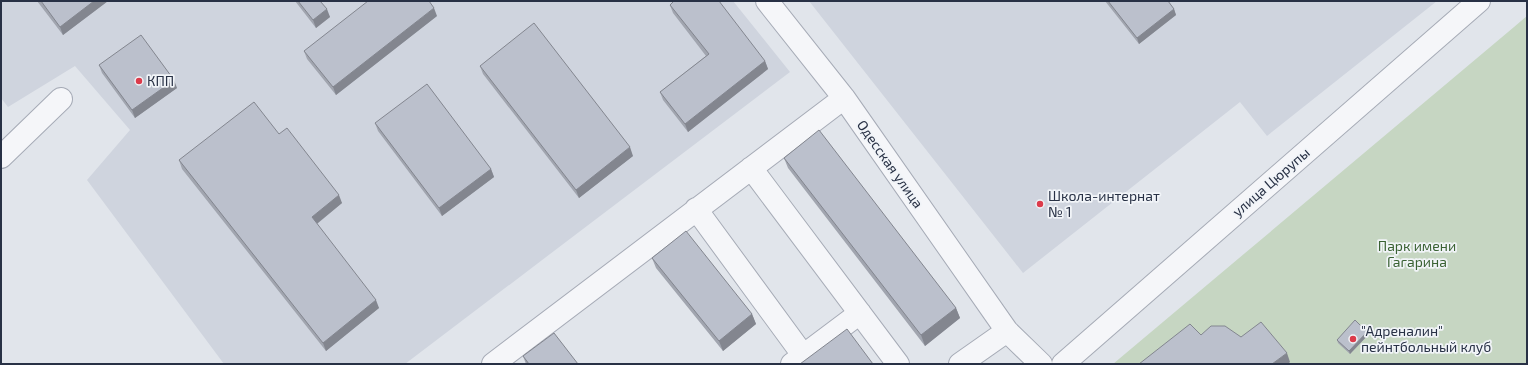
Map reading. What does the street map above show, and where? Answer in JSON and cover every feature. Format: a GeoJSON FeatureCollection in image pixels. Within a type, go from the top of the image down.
{"type":"FeatureCollection","features":[{"type":"Feature","properties":{"kind":"street","name":"Одесская улица"},"geometry":{"type":"LineString","coordinates":[[767,1],[844,98],[1007,331]]}},
{"type":"Feature","properties":{"kind":"street","name":"улица Цюрупы"},"geometry":{"type":"LineString","coordinates":[[1063,364],[1478,1]]}},
{"type":"Feature","properties":{"kind":"street"},"geometry":{"type":"LineString","coordinates":[[496,363],[696,209],[844,98]]}},
{"type":"Feature","properties":{"kind":"street"},"geometry":{"type":"LineString","coordinates":[[1,156],[61,99]]}},
{"type":"Feature","properties":{"kind":"street"},"geometry":{"type":"LineString","coordinates":[[751,168],[898,364]]}},
{"type":"Feature","properties":{"kind":"street"},"geometry":{"type":"LineString","coordinates":[[696,209],[798,360],[860,313]]}},
{"type":"Feature","properties":{"kind":"street"},"geometry":{"type":"LineString","coordinates":[[960,364],[1007,331],[1041,364]]}},
{"type":"Feature","properties":{"kind":"shaded area"},"geometry":{"type":"Polygon","coordinates":[[[1,1],[733,1],[790,72],[405,364],[224,364],[87,180],[130,130],[75,66],[8,107],[1,98],[1,1]]]}},
{"type":"Feature","properties":{"kind":"shaded area","name":"Школа-интернат № 1"},"geometry":{"type":"Polygon","coordinates":[[[809,1],[1437,1],[1267,136],[1240,102],[1023,273],[809,1]]]}},
{"type":"Feature","properties":{"kind":"green space","name":"Парк имени Гагарина"},"geometry":{"type":"Polygon","coordinates":[[[1527,16],[1527,364],[1113,364],[1514,27],[1527,16]]]}},
{"type":"Feature","properties":{"kind":"building"},"geometry":{"type":"Polygon","coordinates":[[[41,1],[94,1],[60,27],[41,1]]]}},
{"type":"Feature","properties":{"kind":"building"},"geometry":{"type":"Polygon","coordinates":[[[298,1],[320,1],[327,9],[313,20],[298,1]]]}},
{"type":"Feature","properties":{"kind":"building"},"geometry":{"type":"Polygon","coordinates":[[[368,1],[429,1],[434,8],[333,87],[304,51],[368,1]]]}},
{"type":"Feature","properties":{"kind":"building"},"geometry":{"type":"Polygon","coordinates":[[[674,1],[719,1],[765,61],[685,124],[660,92],[709,54],[670,5],[674,1]]]}},
{"type":"Feature","properties":{"kind":"building"},"geometry":{"type":"Polygon","coordinates":[[[1108,1],[1168,1],[1174,9],[1137,38],[1108,1]]]}},
{"type":"Feature","properties":{"kind":"building"},"geometry":{"type":"Polygon","coordinates":[[[534,23],[630,147],[576,190],[480,66],[534,23]]]}},
{"type":"Feature","properties":{"kind":"building","name":"КПП"},"geometry":{"type":"Polygon","coordinates":[[[141,35],[174,80],[132,110],[99,65],[141,35]]]}},
{"type":"Feature","properties":{"kind":"building"},"geometry":{"type":"Polygon","coordinates":[[[427,84],[491,169],[439,208],[375,123],[427,84]]]}},
{"type":"Feature","properties":{"kind":"building"},"geometry":{"type":"Polygon","coordinates":[[[254,102],[279,134],[287,128],[339,195],[312,217],[376,300],[323,343],[179,160],[254,102]]]}},
{"type":"Feature","properties":{"kind":"building"},"geometry":{"type":"Polygon","coordinates":[[[819,130],[956,308],[921,335],[784,158],[819,130]]]}},
{"type":"Feature","properties":{"kind":"building"},"geometry":{"type":"Polygon","coordinates":[[[686,231],[752,314],[719,341],[652,258],[686,231]]]}},
{"type":"Feature","properties":{"kind":"building","name":"\"Адреналин\" пейнтбольный клуб"},"geometry":{"type":"Polygon","coordinates":[[[1355,320],[1367,332],[1349,351],[1337,340],[1355,320]]]}},
{"type":"Feature","properties":{"kind":"building"},"geometry":{"type":"Polygon","coordinates":[[[1261,322],[1287,353],[1272,364],[1139,364],[1190,324],[1201,335],[1211,326],[1225,326],[1241,337],[1261,322]]]}},
{"type":"Feature","properties":{"kind":"building"},"geometry":{"type":"Polygon","coordinates":[[[847,329],[873,364],[800,364],[847,329]]]}},
{"type":"Feature","properties":{"kind":"building"},"geometry":{"type":"Polygon","coordinates":[[[554,333],[578,364],[529,364],[523,356],[554,333]]]}},
{"type":"Feature","properties":{"kind":"place","name":"КПП"},"geometry":{"type":"Point","coordinates":[139,81]}},
{"type":"Feature","properties":{"kind":"place","name":"Школа-интернат № 1"},"geometry":{"type":"Point","coordinates":[1040,204]}},
{"type":"Feature","properties":{"kind":"place","name":"\"Адреналин\" пейнтбольный клуб"},"geometry":{"type":"Point","coordinates":[1353,339]}}]}
